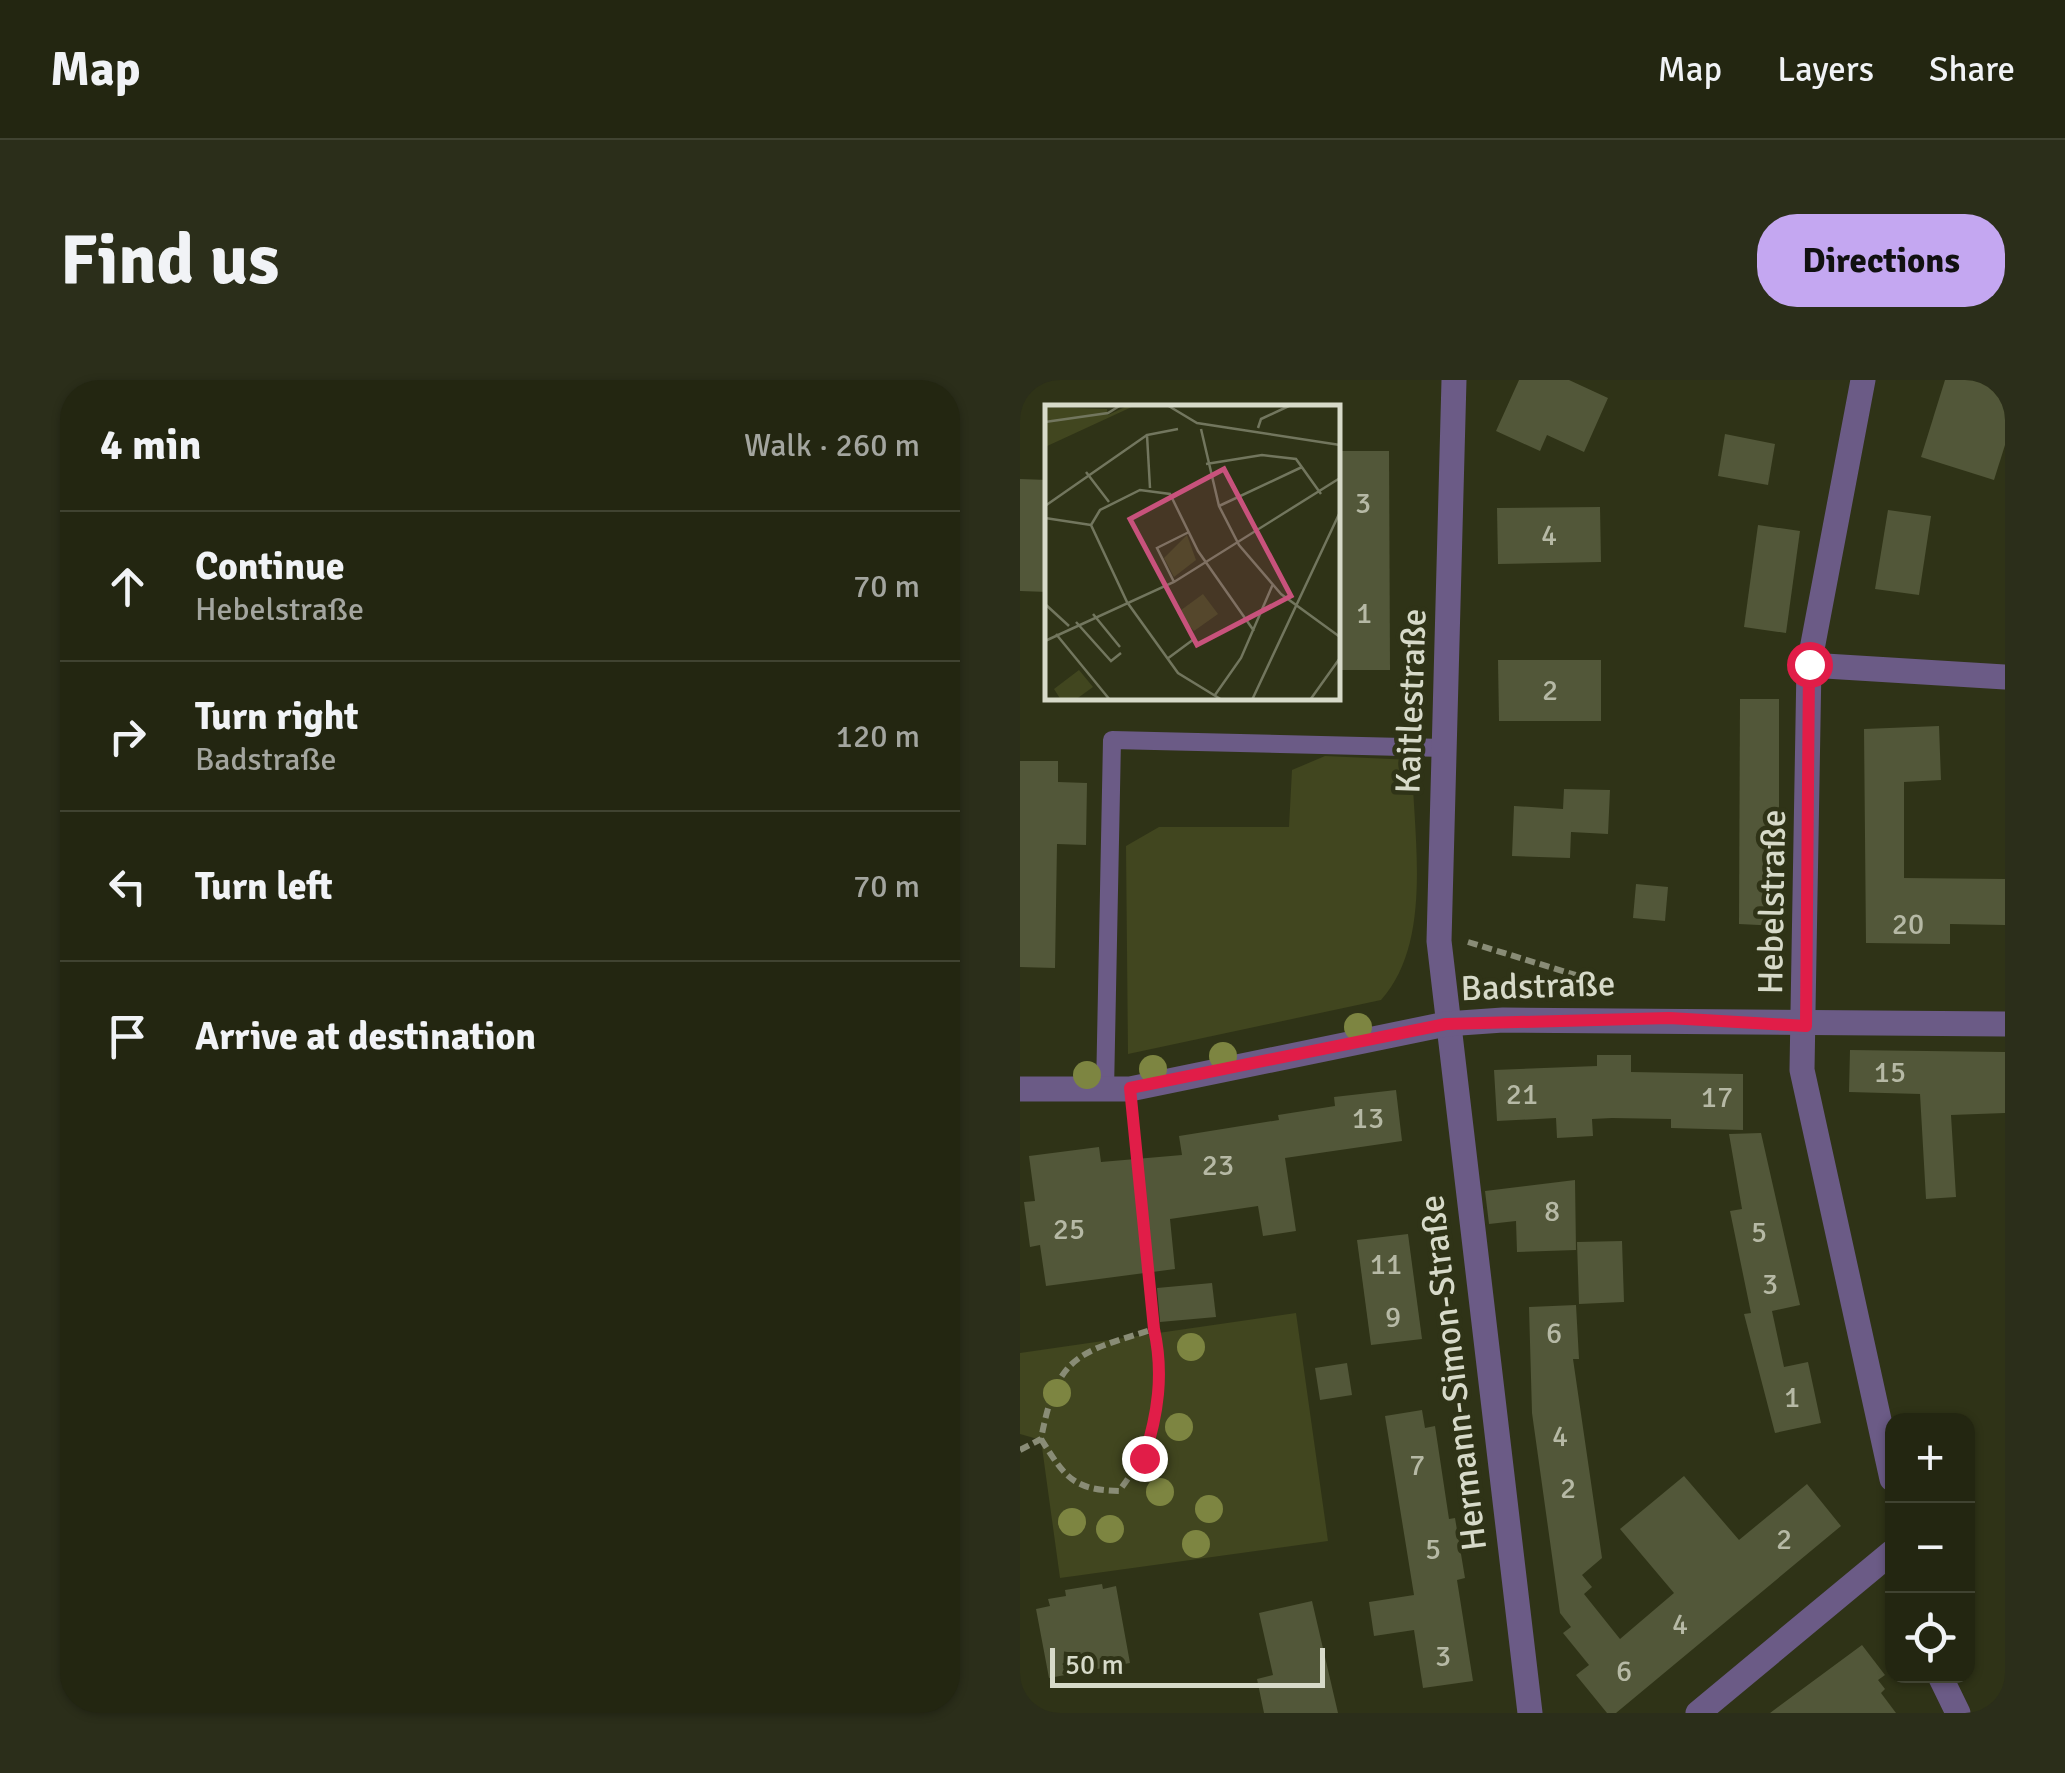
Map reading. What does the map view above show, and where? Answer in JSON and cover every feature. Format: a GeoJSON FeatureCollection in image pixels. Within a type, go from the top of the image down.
{"type":"FeatureCollection","features":[{"type":"Feature","properties":{"kind":"street","name":"Kaitlestraße"},"geometry":{"type":"LineString","coordinates":[[1446,1024],[1438,941],[1454,380]]}},
{"type":"Feature","properties":{"kind":"street","name":"Hebelstraße"},"geometry":{"type":"LineString","coordinates":[[1864,380],[1809,664],[1806,1026],[1802,1070],[1885,1448]]}},
{"type":"Feature","properties":{"kind":"street"},"geometry":{"type":"LineString","coordinates":[[1809,664],[2005,677]]}},
{"type":"Feature","properties":{"kind":"street","name":"Badstraße"},"geometry":{"type":"LineString","coordinates":[[1020,1089],[1118,1090],[1446,1024],[1641,1018],[1806,1026],[2005,1024]]}},
{"type":"Feature","properties":{"kind":"street","name":"Hermann-Simon-Straße"},"geometry":{"type":"LineString","coordinates":[[1446,1024],[1530,1713]]}},
{"type":"Feature","properties":{"kind":"street"},"geometry":{"type":"LineString","coordinates":[[1698,1713],[1885,1558]]}},
{"type":"Feature","properties":{"kind":"street"},"geometry":{"type":"LineString","coordinates":[[1943,1683],[1958,1713]]}},
{"type":"Feature","properties":{"kind":"lane"},"geometry":{"type":"LineString","coordinates":[[1118,1090],[1112,740],[1444,748]]}},
{"type":"Feature","properties":{"kind":"path"},"geometry":{"type":"LineString","coordinates":[[1438,941],[1481,943],[1605,984],[1641,1018]]}},
{"type":"Feature","properties":{"kind":"path"},"geometry":{"type":"LineString","coordinates":[[1118,1090],[1161,1361],[1156,1422],[1144,1458],[1120,1490],[1088,1490],[1063,1473],[1041,1439],[1050,1393],[1068,1367],[1092,1349],[1154,1329]]}},
{"type":"Feature","properties":{"kind":"path"},"geometry":{"type":"LineString","coordinates":[[1020,1450],[1041,1439]]}},
{"type":"Feature","properties":{"kind":"green space"},"geometry":{"type":"Polygon","coordinates":[[[1325,756],[1412,760],[1417,886],[1408,948],[1398,976],[1381,1000],[1128,1054],[1126,846],[1159,827],[1289,827],[1292,770],[1325,756]]]}},
{"type":"Feature","properties":{"kind":"green space"},"geometry":{"type":"Polygon","coordinates":[[[1296,1313],[1328,1541],[1060,1578],[1041,1440],[1020,1434],[1020,1353],[1296,1313]]]}},
{"type":"Feature","properties":{"kind":"building"},"geometry":{"type":"Polygon","coordinates":[[[1519,380],[1569,380],[1608,398],[1584,452],[1547,435],[1540,451],[1496,431],[1519,380]]]}},
{"type":"Feature","properties":{"kind":"building"},"geometry":{"type":"Polygon","coordinates":[[[1945,380],[2005,380],[2005,445],[1994,480],[1921,457],[1945,380]]]}},
{"type":"Feature","properties":{"kind":"building"},"geometry":{"type":"Polygon","coordinates":[[[1725,434],[1775,444],[1768,485],[1718,476],[1725,434]]]}},
{"type":"Feature","properties":{"kind":"building"},"geometry":{"type":"Polygon","coordinates":[[[1340,451],[1389,451],[1390,670],[1340,670],[1340,451]]]}},
{"type":"Feature","properties":{"kind":"building"},"geometry":{"type":"Polygon","coordinates":[[[1020,479],[1045,480],[1045,592],[1020,591],[1020,479]]]}},
{"type":"Feature","properties":{"kind":"building"},"geometry":{"type":"Polygon","coordinates":[[[1600,507],[1601,562],[1498,564],[1497,508],[1600,507]]]}},
{"type":"Feature","properties":{"kind":"building"},"geometry":{"type":"Polygon","coordinates":[[[1888,510],[1931,516],[1919,595],[1875,589],[1888,510]]]}},
{"type":"Feature","properties":{"kind":"building"},"geometry":{"type":"Polygon","coordinates":[[[1758,525],[1800,531],[1786,633],[1744,627],[1758,525]]]}},
{"type":"Feature","properties":{"kind":"building"},"geometry":{"type":"Polygon","coordinates":[[[1498,660],[1601,660],[1601,721],[1499,721],[1498,660]]]}},
{"type":"Feature","properties":{"kind":"building"},"geometry":{"type":"Polygon","coordinates":[[[1740,699],[1779,699],[1779,926],[1739,924],[1740,699]]]}},
{"type":"Feature","properties":{"kind":"building"},"geometry":{"type":"Polygon","coordinates":[[[1939,726],[1941,780],[1904,782],[1904,878],[2005,879],[2005,925],[1950,924],[1950,944],[1866,943],[1864,729],[1939,726]]]}},
{"type":"Feature","properties":{"kind":"building"},"geometry":{"type":"Polygon","coordinates":[[[1020,761],[1058,761],[1058,782],[1087,783],[1086,845],[1057,844],[1055,968],[1020,967],[1020,761]]]}},
{"type":"Feature","properties":{"kind":"building"},"geometry":{"type":"Polygon","coordinates":[[[1564,789],[1610,790],[1608,834],[1571,832],[1570,858],[1512,856],[1514,806],[1563,809],[1564,789]]]}},
{"type":"Feature","properties":{"kind":"building"},"geometry":{"type":"Polygon","coordinates":[[[1636,884],[1668,887],[1665,921],[1633,918],[1636,884]]]}},
{"type":"Feature","properties":{"kind":"building"},"geometry":{"type":"Polygon","coordinates":[[[1850,1050],[2005,1052],[2005,1113],[1951,1115],[1956,1197],[1926,1199],[1920,1094],[1849,1092],[1850,1050]]]}},
{"type":"Feature","properties":{"kind":"building"},"geometry":{"type":"Polygon","coordinates":[[[1597,1055],[1631,1055],[1631,1072],[1743,1074],[1743,1130],[1671,1128],[1671,1119],[1612,1118],[1592,1119],[1593,1136],[1557,1138],[1556,1118],[1497,1121],[1494,1070],[1597,1066],[1597,1055]]]}},
{"type":"Feature","properties":{"kind":"building"},"geometry":{"type":"Polygon","coordinates":[[[1396,1090],[1402,1141],[1285,1158],[1296,1231],[1263,1236],[1258,1206],[1170,1219],[1175,1269],[1046,1286],[1040,1245],[1030,1247],[1024,1202],[1035,1201],[1029,1156],[1099,1147],[1101,1162],[1182,1155],[1179,1136],[1279,1120],[1278,1115],[1335,1106],[1334,1097],[1396,1090]]]}},
{"type":"Feature","properties":{"kind":"building"},"geometry":{"type":"Polygon","coordinates":[[[1761,1133],[1800,1305],[1772,1311],[1784,1367],[1808,1362],[1821,1423],[1775,1433],[1744,1314],[1751,1313],[1730,1211],[1742,1209],[1729,1134],[1761,1133]]]}},
{"type":"Feature","properties":{"kind":"building"},"geometry":{"type":"Polygon","coordinates":[[[1575,1180],[1576,1250],[1517,1252],[1516,1221],[1489,1224],[1485,1191],[1575,1180]]]}},
{"type":"Feature","properties":{"kind":"building"},"geometry":{"type":"Polygon","coordinates":[[[1408,1234],[1422,1339],[1371,1345],[1357,1240],[1408,1234]]]}},
{"type":"Feature","properties":{"kind":"building"},"geometry":{"type":"Polygon","coordinates":[[[1622,1241],[1624,1302],[1579,1304],[1577,1242],[1622,1241]]]}},
{"type":"Feature","properties":{"kind":"building"},"geometry":{"type":"Polygon","coordinates":[[[1212,1283],[1216,1317],[1160,1322],[1157,1288],[1212,1283]]]}},
{"type":"Feature","properties":{"kind":"building"},"geometry":{"type":"Polygon","coordinates":[[[1576,1305],[1579,1359],[1573,1359],[1602,1558],[1582,1575],[1592,1587],[1584,1594],[1620,1639],[1674,1593],[1620,1529],[1684,1476],[1739,1540],[1807,1484],[1841,1526],[1616,1713],[1607,1713],[1576,1675],[1589,1665],[1563,1633],[1571,1627],[1560,1613],[1532,1413],[1529,1307],[1576,1305]]]}},
{"type":"Feature","properties":{"kind":"building"},"geometry":{"type":"Polygon","coordinates":[[[1347,1363],[1352,1395],[1320,1400],[1315,1368],[1347,1363]]]}},
{"type":"Feature","properties":{"kind":"building"},"geometry":{"type":"Polygon","coordinates":[[[1422,1410],[1425,1428],[1435,1426],[1449,1519],[1455,1518],[1465,1578],[1457,1580],[1473,1681],[1423,1688],[1414,1630],[1374,1636],[1369,1602],[1414,1595],[1385,1416],[1422,1410]]]}},
{"type":"Feature","properties":{"kind":"building"},"geometry":{"type":"Polygon","coordinates":[[[1102,1584],[1103,1589],[1116,1586],[1130,1663],[1049,1678],[1036,1609],[1050,1606],[1048,1599],[1066,1596],[1065,1590],[1102,1584]]]}},
{"type":"Feature","properties":{"kind":"building"},"geometry":{"type":"Polygon","coordinates":[[[1312,1601],[1338,1713],[1264,1713],[1257,1679],[1273,1675],[1259,1613],[1312,1601]]]}},
{"type":"Feature","properties":{"kind":"building"},"geometry":{"type":"Polygon","coordinates":[[[1862,1645],[1885,1675],[1878,1680],[1885,1689],[1881,1693],[1896,1713],[1770,1713],[1862,1645]]]}},
{"type":"Feature","properties":{"kind":"route"},"geometry":{"type":"LineString","coordinates":[[1144,1458],[1156,1422],[1161,1361],[1154,1329],[1130,1088],[1446,1024],[1669,1018],[1806,1026],[1809,664]]}}]}
